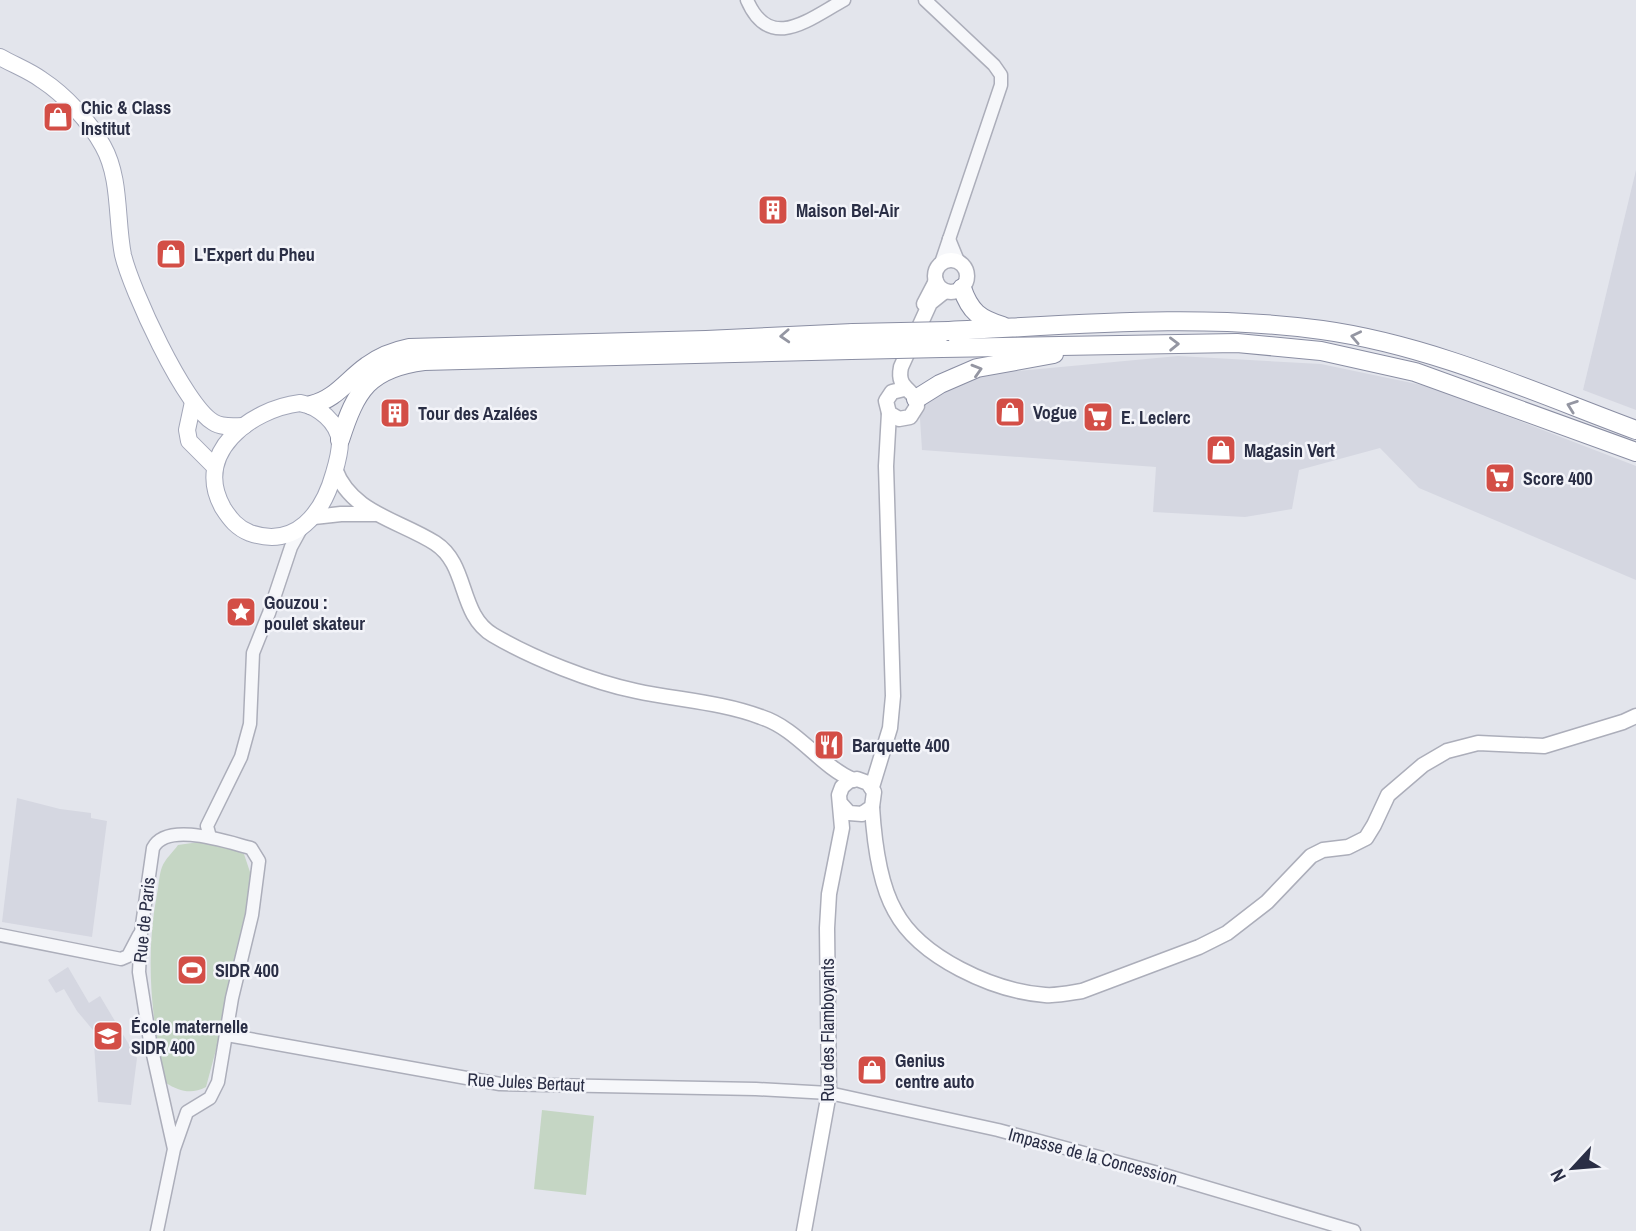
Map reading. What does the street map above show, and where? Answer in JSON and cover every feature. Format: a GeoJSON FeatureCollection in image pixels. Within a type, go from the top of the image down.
{"type":"FeatureCollection","features":[{"type":"Feature","properties":{"kind":"highway"},"geometry":{"type":"LineString","coordinates":[[947,287],[986,321],[1003,326],[1238,321],[1355,336],[1420,352],[1636,430]]}},
{"type":"Feature","properties":{"kind":"highway"},"geometry":{"type":"LineString","coordinates":[[340,440],[353,403],[367,384],[388,368],[400,364],[603,356],[733,358],[852,341],[949,331],[1105,324]]}},
{"type":"Feature","properties":{"kind":"highway"},"geometry":{"type":"LineString","coordinates":[[311,405],[338,392],[365,367],[380,358],[409,348],[692,340],[852,341],[942,348],[1237,343],[1350,357],[1415,372],[1636,455]]}},
{"type":"Feature","properties":{"kind":"highway"},"geometry":{"type":"LineString","coordinates":[[904,393],[940,384],[976,368],[1105,345]]}},
{"type":"Feature","properties":{"kind":"highway"},"geometry":{"type":"LineString","coordinates":[[603,356],[627,365]]}},
{"type":"Feature","properties":{"kind":"main road"},"geometry":{"type":"LineString","coordinates":[[0,57],[43,80],[92,128],[112,167],[123,253],[130,281],[141,307],[193,402],[215,424],[244,426]]}},
{"type":"Feature","properties":{"kind":"main road"},"geometry":{"type":"LineString","coordinates":[[887,444],[903,420],[914,412],[894,375],[900,356],[947,287],[967,280],[967,271],[958,261],[946,260],[936,271],[947,287]]}},
{"type":"Feature","properties":{"kind":"main road"},"geometry":{"type":"LineString","coordinates":[[904,393],[886,401],[889,413],[888,561],[893,695],[890,728],[872,787],[873,831],[890,903],[901,922],[924,945],[953,966],[979,977],[1044,995],[1063,995],[1094,986],[1199,947],[1227,933],[1266,902],[1311,856],[1323,850],[1348,847],[1366,838],[1388,795],[1415,770],[1447,751],[1478,743],[1544,746],[1636,716]]}},
{"type":"Feature","properties":{"kind":"main road"},"geometry":{"type":"LineString","coordinates":[[193,402],[187,430],[189,441],[215,466]]}},
{"type":"Feature","properties":{"kind":"main road"},"geometry":{"type":"LineString","coordinates":[[308,522],[324,501],[335,469],[340,440],[330,421],[311,405],[300,403],[281,407],[244,426],[226,443],[215,466],[216,491],[230,519],[249,532],[272,537],[308,522],[341,513],[376,514]]}},
{"type":"Feature","properties":{"kind":"main road"},"geometry":{"type":"LineString","coordinates":[[889,413],[903,420]]}},
{"type":"Feature","properties":{"kind":"main road"},"geometry":{"type":"LineString","coordinates":[[335,469],[349,494],[376,514],[435,544],[447,553],[458,571],[477,622],[493,636],[548,662],[607,683],[635,691],[731,707],[764,718],[790,732],[822,760],[872,787]]}},
{"type":"Feature","properties":{"kind":"main road"},"geometry":{"type":"LineString","coordinates":[[840,797],[845,783],[870,773],[883,754]]}},
{"type":"Feature","properties":{"kind":"main road"},"geometry":{"type":"LineString","coordinates":[[822,760],[832,773],[845,811],[855,815],[873,831]]}},
{"type":"Feature","properties":{"kind":"main road","name":"Rue des Flamboyants"},"geometry":{"type":"LineString","coordinates":[[804,1231],[829,1093],[827,928],[842,828],[840,797]]}},
{"type":"Feature","properties":{"kind":"main road"},"geometry":{"type":"LineString","coordinates":[[855,815],[866,813],[872,807]]}},
{"type":"Feature","properties":{"kind":"main road","name":"Rue des Flamboyants"},"geometry":{"type":"LineString","coordinates":[[842,828],[855,815]]}},
{"type":"Feature","properties":{"kind":"street"},"geometry":{"type":"LineString","coordinates":[[747,0],[762,23],[778,29],[795,26],[844,0]]}},
{"type":"Feature","properties":{"kind":"street"},"geometry":{"type":"LineString","coordinates":[[925,0],[994,65],[1001,75],[999,96],[942,263]]}},
{"type":"Feature","properties":{"kind":"street"},"geometry":{"type":"LineString","coordinates":[[949,239],[958,261]]}},
{"type":"Feature","properties":{"kind":"street"},"geometry":{"type":"LineString","coordinates":[[162,1102],[187,1112],[210,1098],[216,1090],[232,998],[252,915],[259,861],[251,848],[209,832],[244,746],[250,724],[253,653],[291,547],[308,522]]}},
{"type":"Feature","properties":{"kind":"street"},"geometry":{"type":"LineString","coordinates":[[272,537],[285,562]]}},
{"type":"Feature","properties":{"kind":"street","name":"Rue de Paris"},"geometry":{"type":"LineString","coordinates":[[174,1149],[162,1102],[139,972],[141,932],[156,842],[165,835],[209,832]]}},
{"type":"Feature","properties":{"kind":"street"},"geometry":{"type":"LineString","coordinates":[[0,937],[121,959],[128,956],[141,932]]}},
{"type":"Feature","properties":{"kind":"street"},"geometry":{"type":"LineString","coordinates":[[0,937],[90,957],[139,972]]}},
{"type":"Feature","properties":{"kind":"street","name":"Rue Jules Bertaut"},"geometry":{"type":"LineString","coordinates":[[227,1035],[500,1084],[829,1093]]}},
{"type":"Feature","properties":{"kind":"street","name":"Impasse de la Concession"},"geometry":{"type":"LineString","coordinates":[[829,1093],[1011,1134],[1158,1173],[1354,1231]]}},
{"type":"Feature","properties":{"kind":"street","name":"Rue de Paris"},"geometry":{"type":"LineString","coordinates":[[157,1231],[174,1149],[187,1112]]}},
{"type":"Feature","properties":{"kind":"shaded area"},"geometry":{"type":"Polygon","coordinates":[[[1636,170],[1636,410],[1583,390],[1636,170]]]}},
{"type":"Feature","properties":{"kind":"shaded area"},"geometry":{"type":"Polygon","coordinates":[[[1178,356],[1321,364],[1431,387],[1636,466],[1636,580],[1419,488],[1380,448],[1299,470],[1292,509],[1245,517],[1153,512],[1156,467],[922,450],[918,387],[951,368],[985,357],[1018,371],[1178,356]]]}},
{"type":"Feature","properties":{"kind":"shaded area"},"geometry":{"type":"Polygon","coordinates":[[[17,798],[60,809],[91,813],[91,818],[107,821],[92,937],[2,922],[17,798]]]}},
{"type":"Feature","properties":{"kind":"shaded area","name":"École maternelle SIDR 400"},"geometry":{"type":"Polygon","coordinates":[[[68,967],[89,1003],[100,996],[137,1058],[131,1105],[98,1102],[93,1030],[64,989],[56,993],[48,980],[68,967]]]}},
{"type":"Feature","properties":{"kind":"green space","name":"SIDR 400"},"geometry":{"type":"Polygon","coordinates":[[[199,842],[244,854],[251,875],[249,902],[206,1087],[190,1091],[180,1090],[166,1083],[153,1012],[151,941],[163,864],[178,845],[199,842]]]}},
{"type":"Feature","properties":{"kind":"green space"},"geometry":{"type":"Polygon","coordinates":[[[542,1110],[594,1116],[586,1195],[534,1189],[542,1110]]]}},
{"type":"Feature","properties":{"kind":"place","name":"Chic & Class Institut"},"geometry":{"type":"Point","coordinates":[58,117]}},
{"type":"Feature","properties":{"kind":"place","name":"Maison Bel-Air"},"geometry":{"type":"Point","coordinates":[773,210]}},
{"type":"Feature","properties":{"kind":"place","name":"L'Expert du Pheu"},"geometry":{"type":"Point","coordinates":[171,254]}},
{"type":"Feature","properties":{"kind":"place","name":"Vogue"},"geometry":{"type":"Point","coordinates":[1010,412]}},
{"type":"Feature","properties":{"kind":"place","name":"Tour des Azalées"},"geometry":{"type":"Point","coordinates":[395,413]}},
{"type":"Feature","properties":{"kind":"place","name":"E. Leclerc"},"geometry":{"type":"Point","coordinates":[1098,417]}},
{"type":"Feature","properties":{"kind":"place","name":"Magasin Vert"},"geometry":{"type":"Point","coordinates":[1221,450]}},
{"type":"Feature","properties":{"kind":"place","name":"Score 400"},"geometry":{"type":"Point","coordinates":[1500,478]}},
{"type":"Feature","properties":{"kind":"place","name":"Gouzou : poulet skateur"},"geometry":{"type":"Point","coordinates":[241,612]}},
{"type":"Feature","properties":{"kind":"place","name":"Barquette 400"},"geometry":{"type":"Point","coordinates":[829,745]}},
{"type":"Feature","properties":{"kind":"place","name":"SIDR 400"},"geometry":{"type":"Point","coordinates":[192,970]}},
{"type":"Feature","properties":{"kind":"place","name":"École maternelle SIDR 400"},"geometry":{"type":"Point","coordinates":[108,1036]}},
{"type":"Feature","properties":{"kind":"place","name":"Genius centre auto"},"geometry":{"type":"Point","coordinates":[872,1070]}}]}
